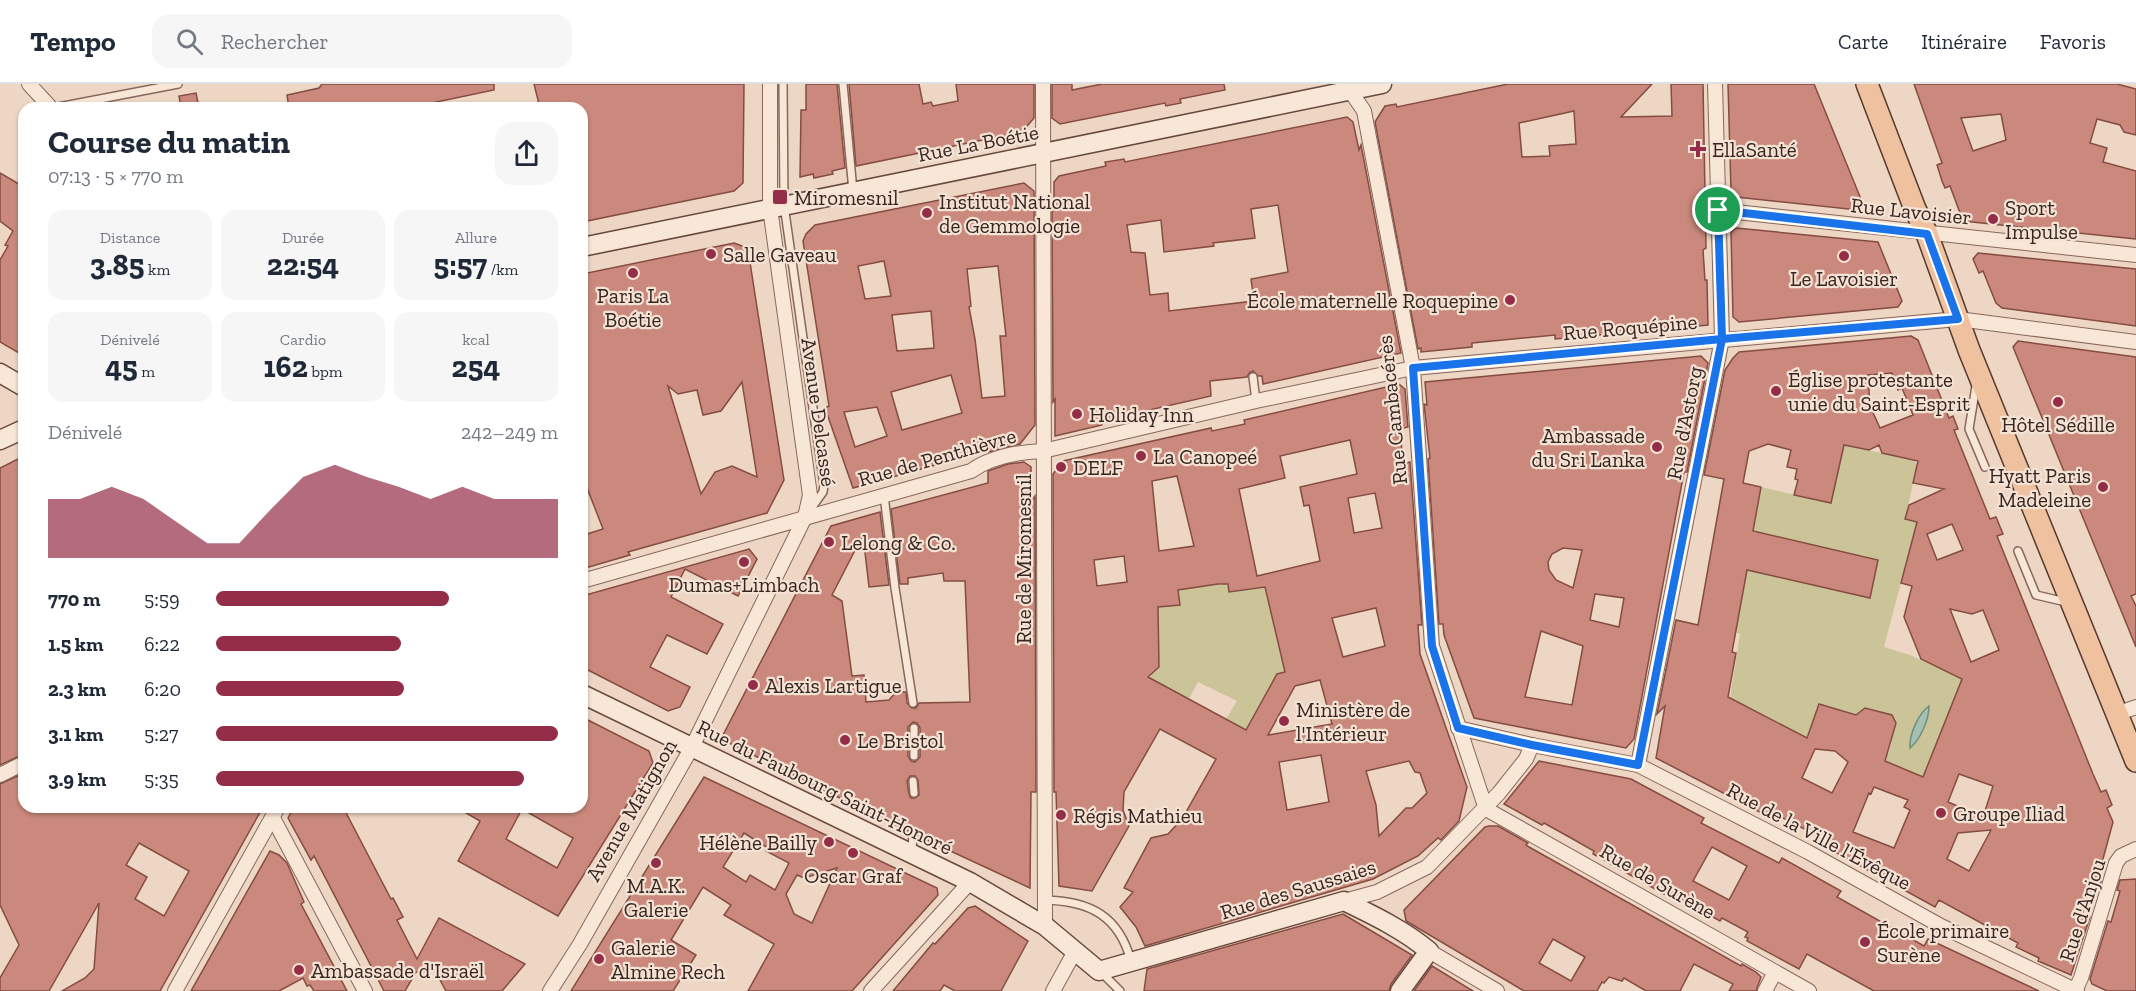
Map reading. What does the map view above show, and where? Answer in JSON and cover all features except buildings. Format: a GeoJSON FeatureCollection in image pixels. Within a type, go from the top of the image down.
{"type":"FeatureCollection","features":[{"type":"Feature","properties":{"kind":"main road"},"geometry":{"type":"LineString","coordinates":[[1867,84],[1915,209],[1927,234],[1978,372],[2071,603],[2126,710],[2136,761]]}},
{"type":"Feature","properties":{"kind":"street"},"geometry":{"type":"LineString","coordinates":[[29,84],[46,102]]}},
{"type":"Feature","properties":{"kind":"street","name":"Avenue Delcassé"},"geometry":{"type":"LineString","coordinates":[[770,84],[777,206],[810,495],[805,517]]}},
{"type":"Feature","properties":{"kind":"street","name":"Rue de Miromesnil"},"geometry":{"type":"LineString","coordinates":[[1043,84],[1045,926]]}},
{"type":"Feature","properties":{"kind":"street","name":"Rue La Boétie"},"geometry":{"type":"LineString","coordinates":[[588,246],[1043,153],[1349,87],[1382,84]]}},
{"type":"Feature","properties":{"kind":"street","name":"Rue d'Astorg"},"geometry":{"type":"LineString","coordinates":[[1638,765],[1722,339],[1715,84]]}},
{"type":"Feature","properties":{"kind":"street","name":"Rue Cambacérès"},"geometry":{"type":"LineString","coordinates":[[1349,87],[1364,111],[1413,368],[1432,646],[1486,809]]}},
{"type":"Feature","properties":{"kind":"street","name":"Rue Lavoisier"},"geometry":{"type":"LineString","coordinates":[[1718,210],[2136,255]]}},
{"type":"Feature","properties":{"kind":"street","name":"Rue Roquépine"},"geometry":{"type":"LineString","coordinates":[[1413,368],[1958,319],[2136,342]]}},
{"type":"Feature","properties":{"kind":"street","name":"Rue de Penthièvre"},"geometry":{"type":"LineString","coordinates":[[588,579],[971,471],[985,461],[1029,451],[1043,451],[1256,401],[1413,368]]}},
{"type":"Feature","properties":{"kind":"street"},"geometry":{"type":"LineString","coordinates":[[0,373],[18,380]]}},
{"type":"Feature","properties":{"kind":"street"},"geometry":{"type":"LineString","coordinates":[[0,440],[18,432]]}},
{"type":"Feature","properties":{"kind":"street","name":"Avenue Matignon"},"geometry":{"type":"LineString","coordinates":[[550,991],[580,944],[692,747],[805,517]]}},
{"type":"Feature","properties":{"kind":"street","name":"Rue du Faubourg Saint-Honoré"},"geometry":{"type":"LineString","coordinates":[[588,697],[970,882],[1045,926],[1099,970]]}},
{"type":"Feature","properties":{"kind":"street","name":"Rue de la Ville l'Évêque"},"geometry":{"type":"LineString","coordinates":[[1458,728],[1638,765],[1808,852],[1941,926],[2076,991]]}},
{"type":"Feature","properties":{"kind":"street","name":"Rue des Saussaies"},"geometry":{"type":"LineString","coordinates":[[1099,970],[1377,892],[1427,867],[1486,809],[1526,759],[1532,745]]}},
{"type":"Feature","properties":{"kind":"street"},"geometry":{"type":"LineString","coordinates":[[0,775],[18,766]]}},
{"type":"Feature","properties":{"kind":"street","name":"Rue de Surène"},"geometry":{"type":"LineString","coordinates":[[1486,809],[1809,991]]}},
{"type":"Feature","properties":{"kind":"street"},"geometry":{"type":"LineString","coordinates":[[175,991],[275,813]]}},
{"type":"Feature","properties":{"kind":"street"},"geometry":{"type":"LineString","coordinates":[[276,813],[365,991]]}},
{"type":"Feature","properties":{"kind":"street","name":"Rue d'Anjou"},"geometry":{"type":"LineString","coordinates":[[2076,991],[2082,978],[2116,863],[2121,856],[2136,849]]}},
{"type":"Feature","properties":{"kind":"street"},"geometry":{"type":"LineString","coordinates":[[871,991],[970,882]]}},
{"type":"Feature","properties":{"kind":"street"},"geometry":{"type":"LineString","coordinates":[[1344,900],[1497,991]]}},
{"type":"Feature","properties":{"kind":"street"},"geometry":{"type":"LineString","coordinates":[[1053,991],[1075,951]]}},
{"type":"Feature","properties":{"kind":"street"},"geometry":{"type":"LineString","coordinates":[[1400,991],[1429,951]]}},
{"type":"Feature","properties":{"kind":"street"},"geometry":{"type":"LineString","coordinates":[[1765,991],[1775,972]]}},
{"type":"Feature","properties":{"kind":"lane"},"geometry":{"type":"LineString","coordinates":[[84,102],[178,84]]}},
{"type":"Feature","properties":{"kind":"lane"},"geometry":{"type":"LineString","coordinates":[[777,206],[783,84]]}},
{"type":"Feature","properties":{"kind":"lane"},"geometry":{"type":"LineString","coordinates":[[843,84],[853,191]]}},
{"type":"Feature","properties":{"kind":"lane"},"geometry":{"type":"LineString","coordinates":[[1978,372],[1969,429],[1985,467]]}},
{"type":"Feature","properties":{"kind":"lane"},"geometry":{"type":"LineString","coordinates":[[1253,376],[1256,401]]}},
{"type":"Feature","properties":{"kind":"lane"},"geometry":{"type":"LineString","coordinates":[[884,495],[895,588],[913,703]]}},
{"type":"Feature","properties":{"kind":"lane"},"geometry":{"type":"LineString","coordinates":[[2018,551],[2036,595],[2071,603]]}},
{"type":"Feature","properties":{"kind":"lane"},"geometry":{"type":"LineString","coordinates":[[914,728],[914,756]]}},
{"type":"Feature","properties":{"kind":"lane"},"geometry":{"type":"LineString","coordinates":[[913,781],[914,793]]}},
{"type":"Feature","properties":{"kind":"lane"},"geometry":{"type":"LineString","coordinates":[[912,854],[913,833]]}},
{"type":"Feature","properties":{"kind":"lane"},"geometry":{"type":"LineString","coordinates":[[1045,900],[1084,905],[1106,918],[1123,938],[1131,962]]}},
{"type":"Feature","properties":{"kind":"lane"},"geometry":{"type":"LineString","coordinates":[[1099,970],[1120,991]]}},
{"type":"Feature","properties":{"kind":"shaded area"},"geometry":{"type":"Polygon","coordinates":[[[1844,445],[1914,460],[1917,466],[1905,519],[1917,522],[1884,647],[1910,655],[1962,679],[1923,777],[1882,760],[1885,753],[1888,754],[1892,742],[1889,741],[1895,723],[1891,715],[1861,717],[1819,704],[1806,738],[1730,698],[1740,634],[1735,632],[1747,565],[1758,572],[1870,598],[1878,560],[1753,535],[1761,487],[1830,503],[1844,445]]]}},
{"type":"Feature","properties":{"kind":"shaded area"},"geometry":{"type":"Polygon","coordinates":[[[1217,579],[1218,585],[1228,584],[1229,592],[1263,579],[1285,672],[1277,674],[1250,724],[1247,736],[1242,728],[1226,719],[1237,701],[1198,682],[1189,699],[1173,690],[1170,693],[1150,685],[1158,607],[1179,605],[1178,591],[1217,579]]]}},
{"type":"Feature","properties":{"kind":"shaded area"},"geometry":{"type":"Polygon","coordinates":[[[1929,706],[1923,729],[1910,748],[1915,725],[1929,706]]]}},
{"type":"Feature","properties":{"kind":"place","name":"EllaSanté"},"geometry":{"type":"Point","coordinates":[1698,149]}},
{"type":"Feature","properties":{"kind":"place","name":"Miromesnil"},"geometry":{"type":"Point","coordinates":[780,197]}},
{"type":"Feature","properties":{"kind":"place","name":"Institut National de Gemmologie"},"geometry":{"type":"Point","coordinates":[927,213]}},
{"type":"Feature","properties":{"kind":"place","name":"Sport Impulse"},"geometry":{"type":"Point","coordinates":[1993,219]}},
{"type":"Feature","properties":{"kind":"place","name":"Salle Gaveau"},"geometry":{"type":"Point","coordinates":[711,254]}},
{"type":"Feature","properties":{"kind":"place","name":"Le Lavoisier"},"geometry":{"type":"Point","coordinates":[1844,256]}},
{"type":"Feature","properties":{"kind":"place","name":"Paris La Boétie"},"geometry":{"type":"Point","coordinates":[633,273]}},
{"type":"Feature","properties":{"kind":"place","name":"École maternelle Roquepine"},"geometry":{"type":"Point","coordinates":[1510,300]}},
{"type":"Feature","properties":{"kind":"place","name":"Église protestante unie du Saint-Esprit"},"geometry":{"type":"Point","coordinates":[1776,391]}},
{"type":"Feature","properties":{"kind":"place","name":"Hôtel Sédille"},"geometry":{"type":"Point","coordinates":[2058,402]}},
{"type":"Feature","properties":{"kind":"place","name":"Holiday Inn"},"geometry":{"type":"Point","coordinates":[1077,414]}},
{"type":"Feature","properties":{"kind":"place","name":"Ambassade du Sri Lanka"},"geometry":{"type":"Point","coordinates":[1657,447]}},
{"type":"Feature","properties":{"kind":"place","name":"La Canopeé"},"geometry":{"type":"Point","coordinates":[1141,456]}},
{"type":"Feature","properties":{"kind":"place","name":"DELF"},"geometry":{"type":"Point","coordinates":[1061,467]}},
{"type":"Feature","properties":{"kind":"place","name":"Hyatt Paris Madeleine"},"geometry":{"type":"Point","coordinates":[2103,487]}},
{"type":"Feature","properties":{"kind":"place","name":"Lelong & Co."},"geometry":{"type":"Point","coordinates":[829,542]}},
{"type":"Feature","properties":{"kind":"place","name":"Dumas+Limbach"},"geometry":{"type":"Point","coordinates":[744,562]}},
{"type":"Feature","properties":{"kind":"place","name":"Alexis Lartigue"},"geometry":{"type":"Point","coordinates":[753,685]}},
{"type":"Feature","properties":{"kind":"place","name":"Ministère de l'Intérieur"},"geometry":{"type":"Point","coordinates":[1284,721]}},
{"type":"Feature","properties":{"kind":"place","name":"Le Bristol"},"geometry":{"type":"Point","coordinates":[845,740]}},
{"type":"Feature","properties":{"kind":"place","name":"Groupe Iliad"},"geometry":{"type":"Point","coordinates":[1941,813]}},
{"type":"Feature","properties":{"kind":"place","name":"Régis Mathieu"},"geometry":{"type":"Point","coordinates":[1061,815]}},
{"type":"Feature","properties":{"kind":"place","name":"Hélène Bailly"},"geometry":{"type":"Point","coordinates":[829,842]}},
{"type":"Feature","properties":{"kind":"place","name":"Oscar Graf"},"geometry":{"type":"Point","coordinates":[853,853]}},
{"type":"Feature","properties":{"kind":"place","name":"M.A.K. Galerie"},"geometry":{"type":"Point","coordinates":[656,863]}},
{"type":"Feature","properties":{"kind":"place","name":"École primaire Surène"},"geometry":{"type":"Point","coordinates":[1865,942]}},
{"type":"Feature","properties":{"kind":"place","name":"Galerie Almine Rech"},"geometry":{"type":"Point","coordinates":[599,959]}},
{"type":"Feature","properties":{"kind":"place","name":"Ambassade d'Israël"},"geometry":{"type":"Point","coordinates":[299,970]}},
{"type":"Feature","properties":{"kind":"route"},"geometry":{"type":"LineString","coordinates":[[1718,210],[1722,339],[1413,368],[1432,646],[1458,728],[1638,765],[1722,339],[1958,319],[1927,234],[1718,210]]}}]}
